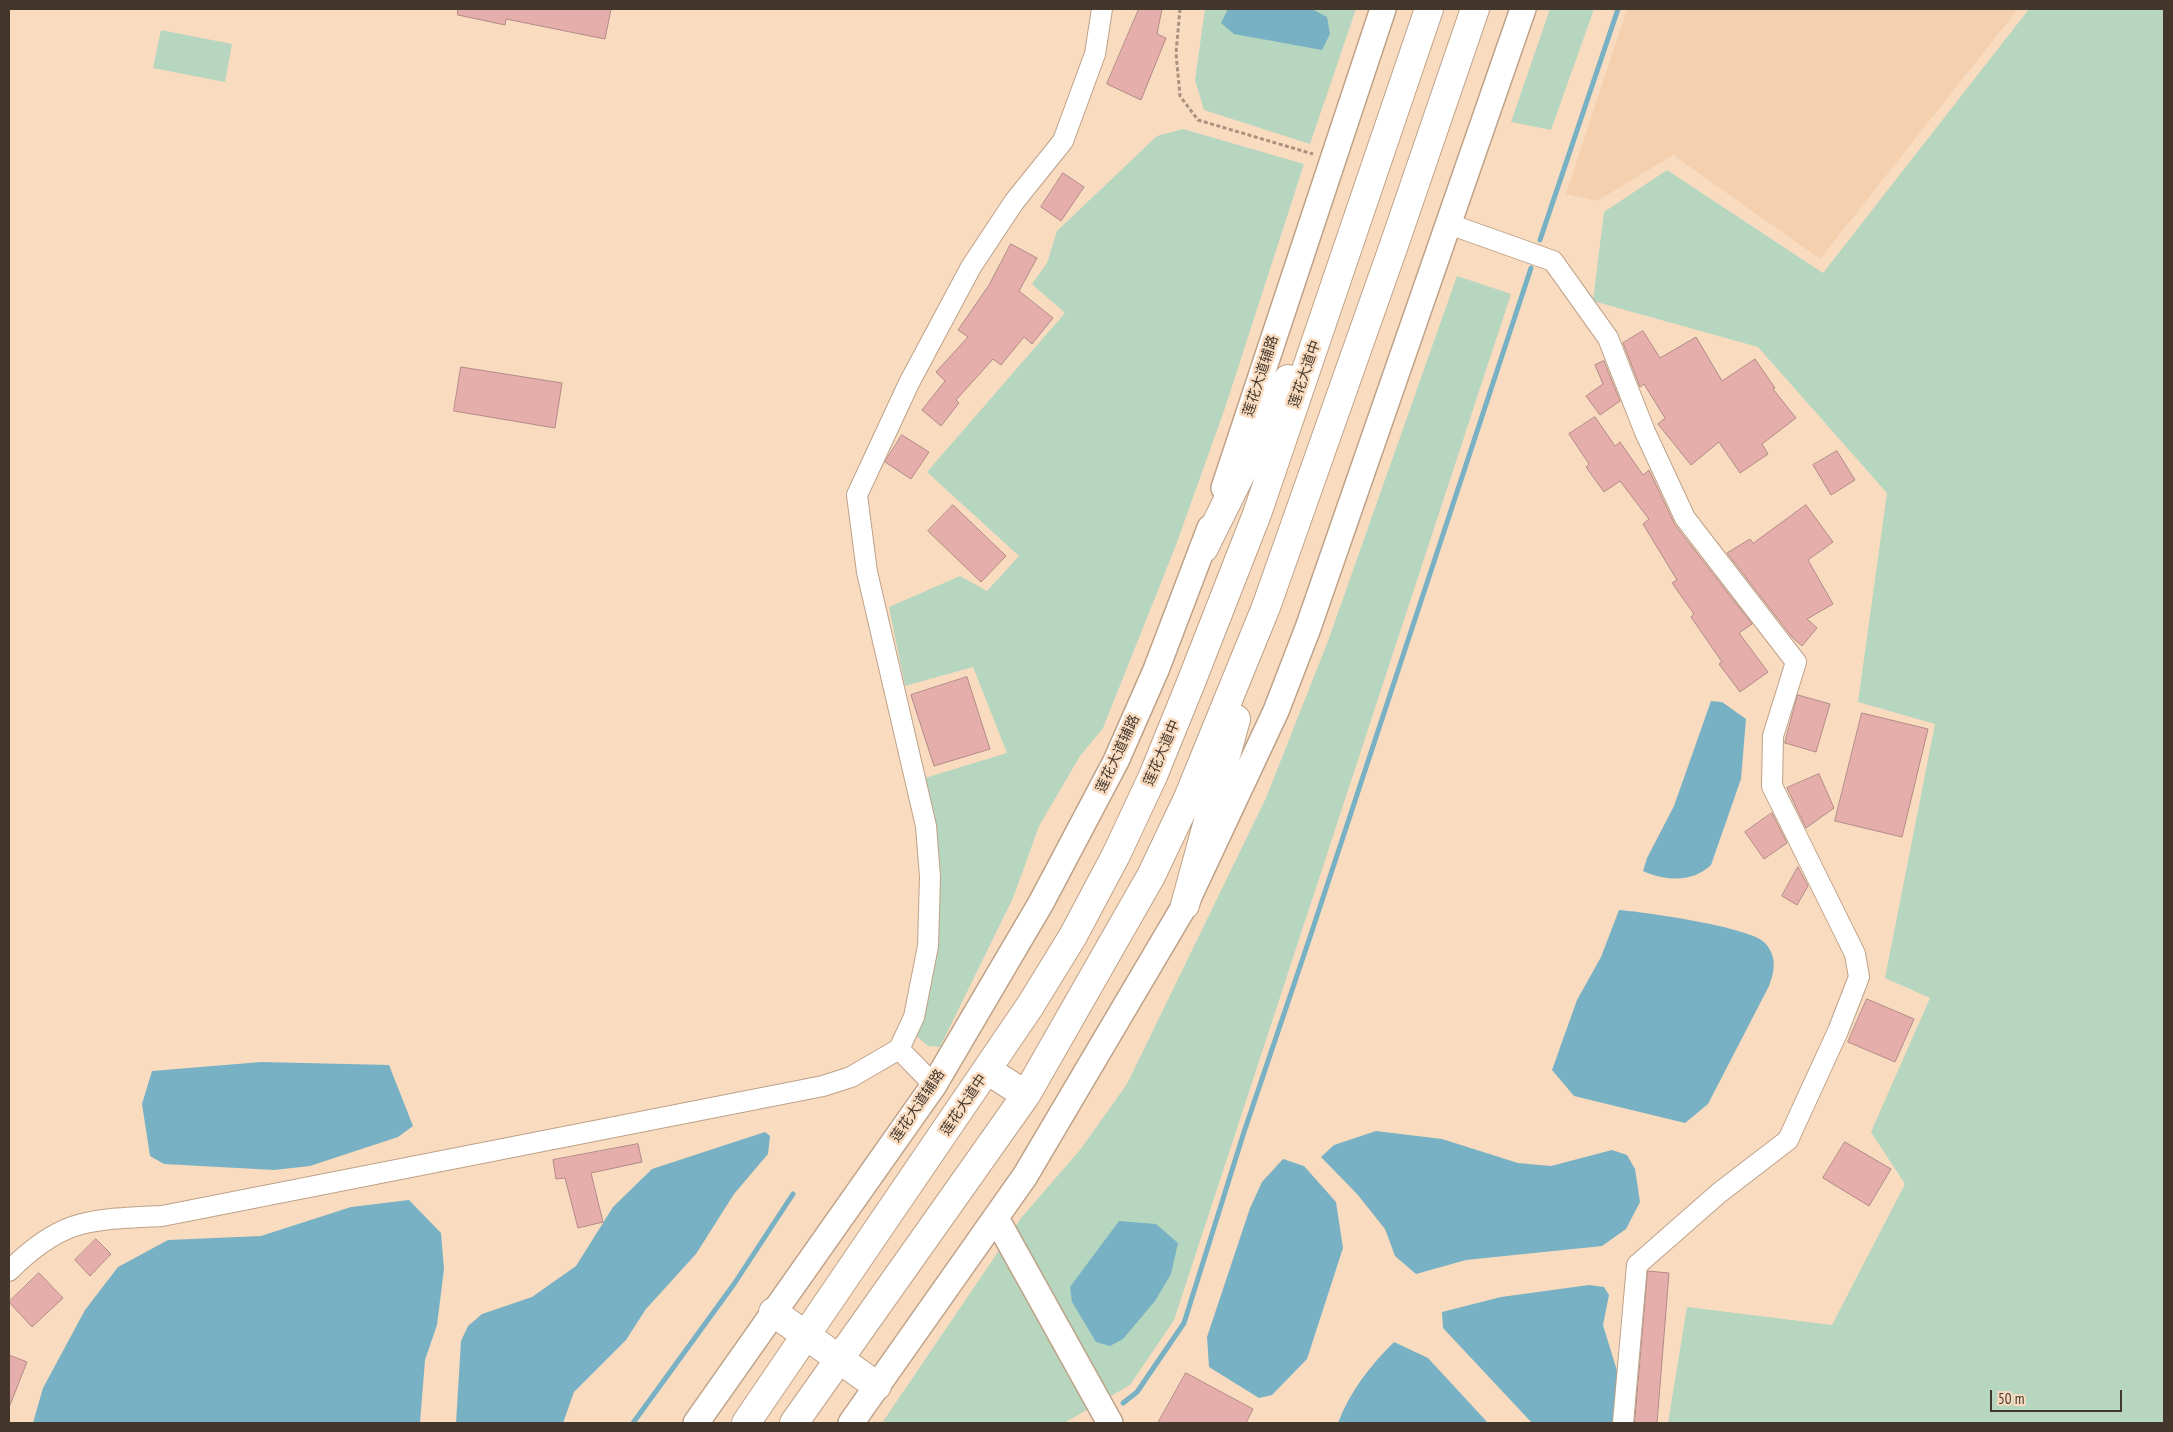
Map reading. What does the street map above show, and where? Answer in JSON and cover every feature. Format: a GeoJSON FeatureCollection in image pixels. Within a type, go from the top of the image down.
{"type":"FeatureCollection","features":[{"type":"Feature","properties":{"kind":"main road","name":"莲花大道中"},"geometry":{"type":"LineString","coordinates":[[746,1423],[987,1070],[1073,936],[1116,854],[1153,776],[1257,514],[1429,9]]}},
{"type":"Feature","properties":{"kind":"main road"},"geometry":{"type":"LineString","coordinates":[[794,1423],[1026,1095],[1151,876],[1188,798],[1266,607],[1391,255],[1475,9]]}},
{"type":"Feature","properties":{"kind":"main road"},"geometry":{"type":"LineString","coordinates":[[1452,73],[1487,9]]}},
{"type":"Feature","properties":{"kind":"main road"},"geometry":{"type":"LineString","coordinates":[[1204,548],[1335,286]]}},
{"type":"Feature","properties":{"kind":"main road"},"geometry":{"type":"LineString","coordinates":[[1185,905],[1266,607]]}},
{"type":"Feature","properties":{"kind":"main road"},"geometry":{"type":"LineString","coordinates":[[987,1070],[1026,1095]]}},
{"type":"Feature","properties":{"kind":"main road"},"geometry":{"type":"LineString","coordinates":[[773,1312],[877,1386]]}},
{"type":"Feature","properties":{"kind":"street"},"geometry":{"type":"LineString","coordinates":[[9,1271],[30,1250],[70,1226],[99,1220],[162,1216],[823,1086],[851,1077],[899,1049],[914,1017],[928,946],[930,877],[926,826],[867,572],[857,496],[909,383],[971,267],[1014,202],[1063,142],[1095,54],[1102,9]]}},
{"type":"Feature","properties":{"kind":"street","name":"莲花大道辅路"},"geometry":{"type":"LineString","coordinates":[[696,1423],[934,1085],[1041,903],[1111,770],[1156,670],[1204,548],[1383,9]]}},
{"type":"Feature","properties":{"kind":"street"},"geometry":{"type":"LineString","coordinates":[[851,1423],[1025,1176],[1185,905],[1276,711],[1311,618],[1523,9]]}},
{"type":"Feature","properties":{"kind":"street"},"geometry":{"type":"LineString","coordinates":[[1449,224],[1553,261],[1608,338],[1644,432],[1685,518],[1796,662],[1773,736],[1772,786],[1855,954],[1860,977],[1838,1031],[1788,1140],[1720,1193],[1637,1265],[1623,1423]]}},
{"type":"Feature","properties":{"kind":"street"},"geometry":{"type":"LineString","coordinates":[[899,1049],[934,1085]]}},
{"type":"Feature","properties":{"kind":"street"},"geometry":{"type":"LineString","coordinates":[[996,1218],[1110,1423]]}},
{"type":"Feature","properties":{"kind":"path"},"geometry":{"type":"LineString","coordinates":[[1180,9],[1176,53],[1180,96],[1198,120],[1333,161]]}},
{"type":"Feature","properties":{"kind":"shaded area"},"geometry":{"type":"Polygon","coordinates":[[[1627,9],[2018,9],[1820,259],[1673,155],[1597,201],[1566,194],[1627,9]]]}},
{"type":"Feature","properties":{"kind":"green space"},"geometry":{"type":"Polygon","coordinates":[[[1205,9],[1356,9],[1310,144],[1204,110],[1195,80],[1205,9]]]}},
{"type":"Feature","properties":{"kind":"green space"},"geometry":{"type":"Polygon","coordinates":[[[1550,9],[1594,9],[1551,130],[1511,122],[1550,9]]]}},
{"type":"Feature","properties":{"kind":"green space"},"geometry":{"type":"Polygon","coordinates":[[[2029,9],[2164,9],[2164,1423],[1668,1423],[1687,1307],[1832,1325],[1905,1184],[1871,1132],[1930,998],[1885,978],[1935,724],[1858,702],[1887,493],[1758,347],[1593,301],[1604,212],[1667,170],[1823,273],[2029,9]]]}},
{"type":"Feature","properties":{"kind":"green space"},"geometry":{"type":"Polygon","coordinates":[[[161,30],[232,44],[225,82],[153,68],[161,30]]]}},
{"type":"Feature","properties":{"kind":"green space"},"geometry":{"type":"Polygon","coordinates":[[[1183,129],[1304,164],[1225,408],[1176,545],[1103,728],[1080,756],[1039,826],[1013,898],[940,1047],[928,1046],[915,1035],[925,778],[1007,753],[973,667],[905,686],[889,607],[960,576],[987,591],[1019,556],[927,472],[1065,313],[1032,284],[1047,263],[1057,231],[1157,136],[1183,129]]]}},
{"type":"Feature","properties":{"kind":"green space"},"geometry":{"type":"Polygon","coordinates":[[[1457,276],[1511,294],[1174,1320],[1130,1385],[1064,1423],[882,1423],[1021,1218],[1080,1150],[1127,1084],[1266,798],[1328,641],[1457,276]]]}},
{"type":"Feature","properties":{"kind":"water"},"geometry":{"type":"Polygon","coordinates":[[[1228,9],[1312,9],[1327,17],[1330,34],[1322,50],[1234,34],[1221,23],[1228,9]]]}},
{"type":"Feature","properties":{"kind":"water"},"geometry":{"type":"Polygon","coordinates":[[[1711,701],[1722,702],[1746,719],[1741,779],[1711,865],[1696,875],[1678,878],[1661,877],[1643,871],[1647,858],[1674,806],[1711,701]]]}},
{"type":"Feature","properties":{"kind":"water"},"geometry":{"type":"Polygon","coordinates":[[[1619,910],[1696,921],[1740,931],[1756,937],[1765,943],[1772,953],[1774,969],[1769,986],[1708,1104],[1685,1123],[1574,1096],[1552,1070],[1577,1000],[1601,957],[1619,910]]]}},
{"type":"Feature","properties":{"kind":"water"},"geometry":{"type":"Polygon","coordinates":[[[261,1062],[389,1065],[413,1126],[398,1137],[310,1166],[274,1170],[164,1164],[150,1156],[142,1104],[152,1071],[261,1062]]]}},
{"type":"Feature","properties":{"kind":"water"},"geometry":{"type":"Polygon","coordinates":[[[1376,1131],[1442,1139],[1518,1163],[1551,1166],[1612,1150],[1627,1155],[1635,1169],[1640,1202],[1626,1229],[1602,1246],[1466,1260],[1416,1274],[1395,1256],[1385,1229],[1357,1194],[1321,1157],[1334,1145],[1376,1131]]]}},
{"type":"Feature","properties":{"kind":"water"},"geometry":{"type":"Polygon","coordinates":[[[765,1132],[770,1136],[768,1154],[734,1194],[696,1254],[646,1309],[626,1340],[574,1392],[563,1423],[456,1423],[461,1341],[468,1326],[482,1314],[532,1297],[576,1266],[613,1207],[652,1169],[765,1132]]]}},
{"type":"Feature","properties":{"kind":"water"},"geometry":{"type":"Polygon","coordinates":[[[1283,1159],[1304,1166],[1336,1202],[1343,1248],[1307,1359],[1272,1395],[1259,1398],[1209,1367],[1207,1337],[1250,1208],[1262,1182],[1283,1159]]]}},
{"type":"Feature","properties":{"kind":"water"},"geometry":{"type":"Polygon","coordinates":[[[409,1200],[441,1233],[444,1269],[437,1325],[425,1360],[420,1423],[33,1423],[43,1388],[85,1310],[118,1267],[168,1240],[261,1236],[351,1207],[409,1200]]]}},
{"type":"Feature","properties":{"kind":"water"},"geometry":{"type":"Polygon","coordinates":[[[1119,1221],[1156,1224],[1178,1243],[1171,1274],[1155,1301],[1123,1339],[1110,1346],[1096,1342],[1072,1302],[1070,1287],[1119,1221]]]}},
{"type":"Feature","properties":{"kind":"water"},"geometry":{"type":"Polygon","coordinates":[[[1589,1285],[1604,1287],[1609,1295],[1603,1325],[1618,1374],[1613,1423],[1532,1423],[1443,1328],[1442,1312],[1501,1297],[1589,1285]]]}},
{"type":"Feature","properties":{"kind":"water"},"geometry":{"type":"Polygon","coordinates":[[[1394,1342],[1428,1358],[1488,1423],[1338,1423],[1348,1400],[1377,1360],[1394,1342]]]}},
{"type":"Feature","properties":{"kind":"building"},"geometry":{"type":"Polygon","coordinates":[[[458,9],[611,9],[605,39],[506,19],[505,25],[458,15],[458,9]]]}},
{"type":"Feature","properties":{"kind":"building"},"geometry":{"type":"Polygon","coordinates":[[[1139,9],[1162,9],[1157,34],[1166,38],[1141,100],[1107,84],[1139,9]]]}},
{"type":"Feature","properties":{"kind":"building"},"geometry":{"type":"Polygon","coordinates":[[[1063,173],[1084,187],[1061,221],[1041,207],[1063,173]]]}},
{"type":"Feature","properties":{"kind":"building"},"geometry":{"type":"Polygon","coordinates":[[[1011,244],[1037,258],[1019,291],[1053,318],[1032,344],[1024,337],[1001,365],[993,359],[956,400],[959,403],[941,426],[922,410],[945,381],[936,372],[968,337],[958,330],[989,285],[1011,244]]]}},
{"type":"Feature","properties":{"kind":"building"},"geometry":{"type":"Polygon","coordinates":[[[1643,331],[1660,358],[1696,337],[1722,381],[1755,359],[1775,388],[1773,389],[1796,418],[1762,444],[1768,454],[1740,473],[1719,442],[1691,465],[1658,424],[1665,418],[1644,384],[1640,387],[1623,343],[1643,331]]]}},
{"type":"Feature","properties":{"kind":"building"},"geometry":{"type":"Polygon","coordinates":[[[1604,361],[1620,401],[1600,415],[1586,396],[1603,384],[1595,365],[1604,361]]]}},
{"type":"Feature","properties":{"kind":"building"},"geometry":{"type":"Polygon","coordinates":[[[461,367],[562,383],[555,428],[454,411],[461,367]]]}},
{"type":"Feature","properties":{"kind":"building"},"geometry":{"type":"Polygon","coordinates":[[[1595,417],[1615,446],[1620,442],[1643,475],[1649,470],[1675,525],[1752,624],[1739,633],[1768,672],[1740,692],[1719,664],[1722,662],[1691,617],[1694,614],[1672,583],[1677,580],[1643,524],[1649,519],[1620,481],[1604,492],[1586,467],[1589,464],[1569,434],[1595,417]]]}},
{"type":"Feature","properties":{"kind":"building"},"geometry":{"type":"Polygon","coordinates":[[[902,435],[929,452],[911,479],[885,462],[902,435]]]}},
{"type":"Feature","properties":{"kind":"building"},"geometry":{"type":"Polygon","coordinates":[[[1837,451],[1855,480],[1831,495],[1813,465],[1837,451]]]}},
{"type":"Feature","properties":{"kind":"building"},"geometry":{"type":"Polygon","coordinates":[[[953,505],[1006,556],[981,582],[928,531],[953,505]]]}},
{"type":"Feature","properties":{"kind":"building"},"geometry":{"type":"Polygon","coordinates":[[[1806,505],[1833,542],[1808,560],[1833,604],[1807,619],[1817,628],[1802,646],[1792,637],[1727,553],[1750,539],[1753,543],[1806,505]]]}},
{"type":"Feature","properties":{"kind":"building"},"geometry":{"type":"Polygon","coordinates":[[[967,677],[990,749],[934,766],[911,695],[967,677]]]}},
{"type":"Feature","properties":{"kind":"building"},"geometry":{"type":"Polygon","coordinates":[[[1798,695],[1830,704],[1816,752],[1785,743],[1798,695]]]}},
{"type":"Feature","properties":{"kind":"building"},"geometry":{"type":"Polygon","coordinates":[[[1862,713],[1928,729],[1902,837],[1835,821],[1862,713]]]}},
{"type":"Feature","properties":{"kind":"building"},"geometry":{"type":"Polygon","coordinates":[[[1819,774],[1834,808],[1806,828],[1787,788],[1819,774]]]}},
{"type":"Feature","properties":{"kind":"building"},"geometry":{"type":"Polygon","coordinates":[[[1772,813],[1787,843],[1764,859],[1745,832],[1772,813]]]}},
{"type":"Feature","properties":{"kind":"building"},"geometry":{"type":"Polygon","coordinates":[[[1798,867],[1808,886],[1797,905],[1782,896],[1798,867]]]}},
{"type":"Feature","properties":{"kind":"building"},"geometry":{"type":"Polygon","coordinates":[[[1867,999],[1914,1019],[1895,1062],[1848,1042],[1867,999]]]}},
{"type":"Feature","properties":{"kind":"building"},"geometry":{"type":"Polygon","coordinates":[[[1845,1142],[1891,1169],[1869,1206],[1823,1178],[1845,1142]]]}},
{"type":"Feature","properties":{"kind":"building"},"geometry":{"type":"Polygon","coordinates":[[[638,1144],[642,1162],[591,1173],[603,1222],[578,1228],[565,1178],[556,1179],[553,1160],[638,1144]]]}},
{"type":"Feature","properties":{"kind":"building"},"geometry":{"type":"Polygon","coordinates":[[[96,1239],[111,1254],[90,1276],[75,1260],[96,1239]]]}},
{"type":"Feature","properties":{"kind":"building"},"geometry":{"type":"Polygon","coordinates":[[[1648,1271],[1669,1273],[1657,1423],[1635,1423],[1648,1271]]]}},
{"type":"Feature","properties":{"kind":"building"},"geometry":{"type":"Polygon","coordinates":[[[39,1273],[63,1298],[32,1327],[9,1302],[39,1273]]]}},
{"type":"Feature","properties":{"kind":"building"},"geometry":{"type":"Polygon","coordinates":[[[9,1355],[27,1362],[10,1405],[9,1405],[9,1355]]]}},
{"type":"Feature","properties":{"kind":"building"},"geometry":{"type":"Polygon","coordinates":[[[1186,1373],[1253,1409],[1246,1423],[1158,1423],[1186,1373]]]}},
{"type":"Feature","properties":{"kind":"waterway"},"geometry":{"type":"LineString","coordinates":[[1540,240],[1618,9]]}},
{"type":"Feature","properties":{"kind":"waterway"},"geometry":{"type":"LineString","coordinates":[[1123,1403],[1137,1392],[1184,1323],[1244,1132],[1531,268]]}},
{"type":"Feature","properties":{"kind":"waterway"},"geometry":{"type":"LineString","coordinates":[[633,1423],[734,1284],[793,1194]]}}]}
